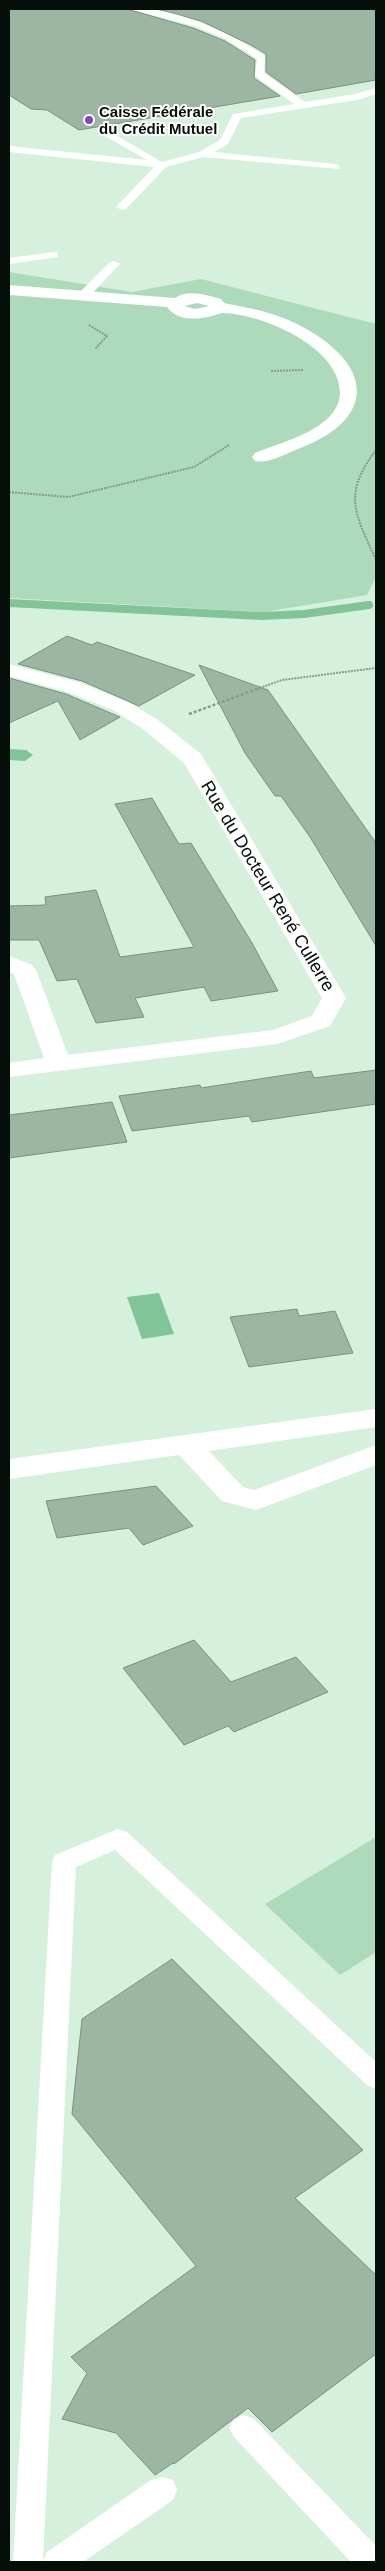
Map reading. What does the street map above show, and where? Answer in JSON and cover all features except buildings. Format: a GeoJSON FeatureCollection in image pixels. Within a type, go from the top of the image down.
{"type":"FeatureCollection","features":[{"type":"Feature","properties":{"kind":"street"},"geometry":{"type":"LineString","coordinates":[[9,290],[175,304],[175,308],[178,311],[190,314],[211,312],[218,307],[251,313],[277,321],[297,331],[342,366],[349,379],[349,392],[341,414],[322,431],[261,457]]}},
{"type":"Feature","properties":{"kind":"street","name":"Rue du Docteur René Cullerre"},"geometry":{"type":"LineString","coordinates":[[9,670],[97,696],[134,713],[192,759],[334,998],[321,1021],[278,1037],[9,1070]]}},
{"type":"Feature","properties":{"kind":"street"},"geometry":{"type":"LineString","coordinates":[[9,963],[24,970],[59,1064]]}},
{"type":"Feature","properties":{"kind":"street"},"geometry":{"type":"LineString","coordinates":[[9,1469],[376,1418]]}},
{"type":"Feature","properties":{"kind":"street"},"geometry":{"type":"LineString","coordinates":[[186,1444],[233,1494],[256,1500],[376,1454]]}},
{"type":"Feature","properties":{"kind":"lane"},"geometry":{"type":"LineString","coordinates":[[134,9],[197,24],[229,37],[262,58],[259,74],[302,105]]}},
{"type":"Feature","properties":{"kind":"lane"},"geometry":{"type":"LineString","coordinates":[[9,149],[162,164],[204,154],[224,142],[237,116],[357,97],[376,92]]}},
{"type":"Feature","properties":{"kind":"lane"},"geometry":{"type":"LineString","coordinates":[[102,130],[162,164]]}},
{"type":"Feature","properties":{"kind":"lane"},"geometry":{"type":"LineString","coordinates":[[204,154],[335,167]]}},
{"type":"Feature","properties":{"kind":"lane"},"geometry":{"type":"LineString","coordinates":[[122,207],[162,164]]}},
{"type":"Feature","properties":{"kind":"lane"},"geometry":{"type":"LineString","coordinates":[[9,261],[54,255]]}},
{"type":"Feature","properties":{"kind":"lane"},"geometry":{"type":"LineString","coordinates":[[84,295],[114,264]]}},
{"type":"Feature","properties":{"kind":"lane"},"geometry":{"type":"LineString","coordinates":[[28,2562],[64,1862],[118,1838],[376,2078]]}},
{"type":"Feature","properties":{"kind":"lane"},"geometry":{"type":"LineString","coordinates":[[244,2428],[370,2562]]}},
{"type":"Feature","properties":{"kind":"lane"},"geometry":{"type":"LineString","coordinates":[[58,2562],[162,2490]]}},
{"type":"Feature","properties":{"kind":"path"},"geometry":{"type":"LineString","coordinates":[[81,320],[106,336],[95,349]]}},
{"type":"Feature","properties":{"kind":"path"},"geometry":{"type":"LineString","coordinates":[[9,492],[68,496],[194,467],[229,445]]}},
{"type":"Feature","properties":{"kind":"path"},"geometry":{"type":"LineString","coordinates":[[376,450],[361,467],[353,488],[355,511],[376,560]]}},
{"type":"Feature","properties":{"kind":"path"},"geometry":{"type":"LineString","coordinates":[[154,727],[282,680],[376,668]]}},
{"type":"Feature","properties":{"kind":"shaded area"},"geometry":{"type":"Polygon","coordinates":[[[9,272],[132,292],[201,279],[376,324],[376,577],[367,595],[264,612],[9,598],[9,272]]]}},
{"type":"Feature","properties":{"kind":"shaded area"},"geometry":{"type":"Polygon","coordinates":[[[9,749],[26,750],[33,755],[25,761],[9,760],[9,749]]]}},
{"type":"Feature","properties":{"kind":"shaded area"},"geometry":{"type":"Polygon","coordinates":[[[159,1293],[174,1334],[142,1339],[127,1297],[159,1293]]]}},
{"type":"Feature","properties":{"kind":"shaded area"},"geometry":{"type":"Polygon","coordinates":[[[376,1837],[376,1952],[340,1975],[265,1904],[376,1837]]]}},
{"type":"Feature","properties":{"kind":"waterway"},"geometry":{"type":"LineString","coordinates":[[9,603],[262,616],[304,614],[369,605]]}},
{"type":"Feature","properties":{"kind":"place","name":"Caisse Fédérale du Crédit Mutuel"},"geometry":{"type":"Point","coordinates":[89,120]}}]}
